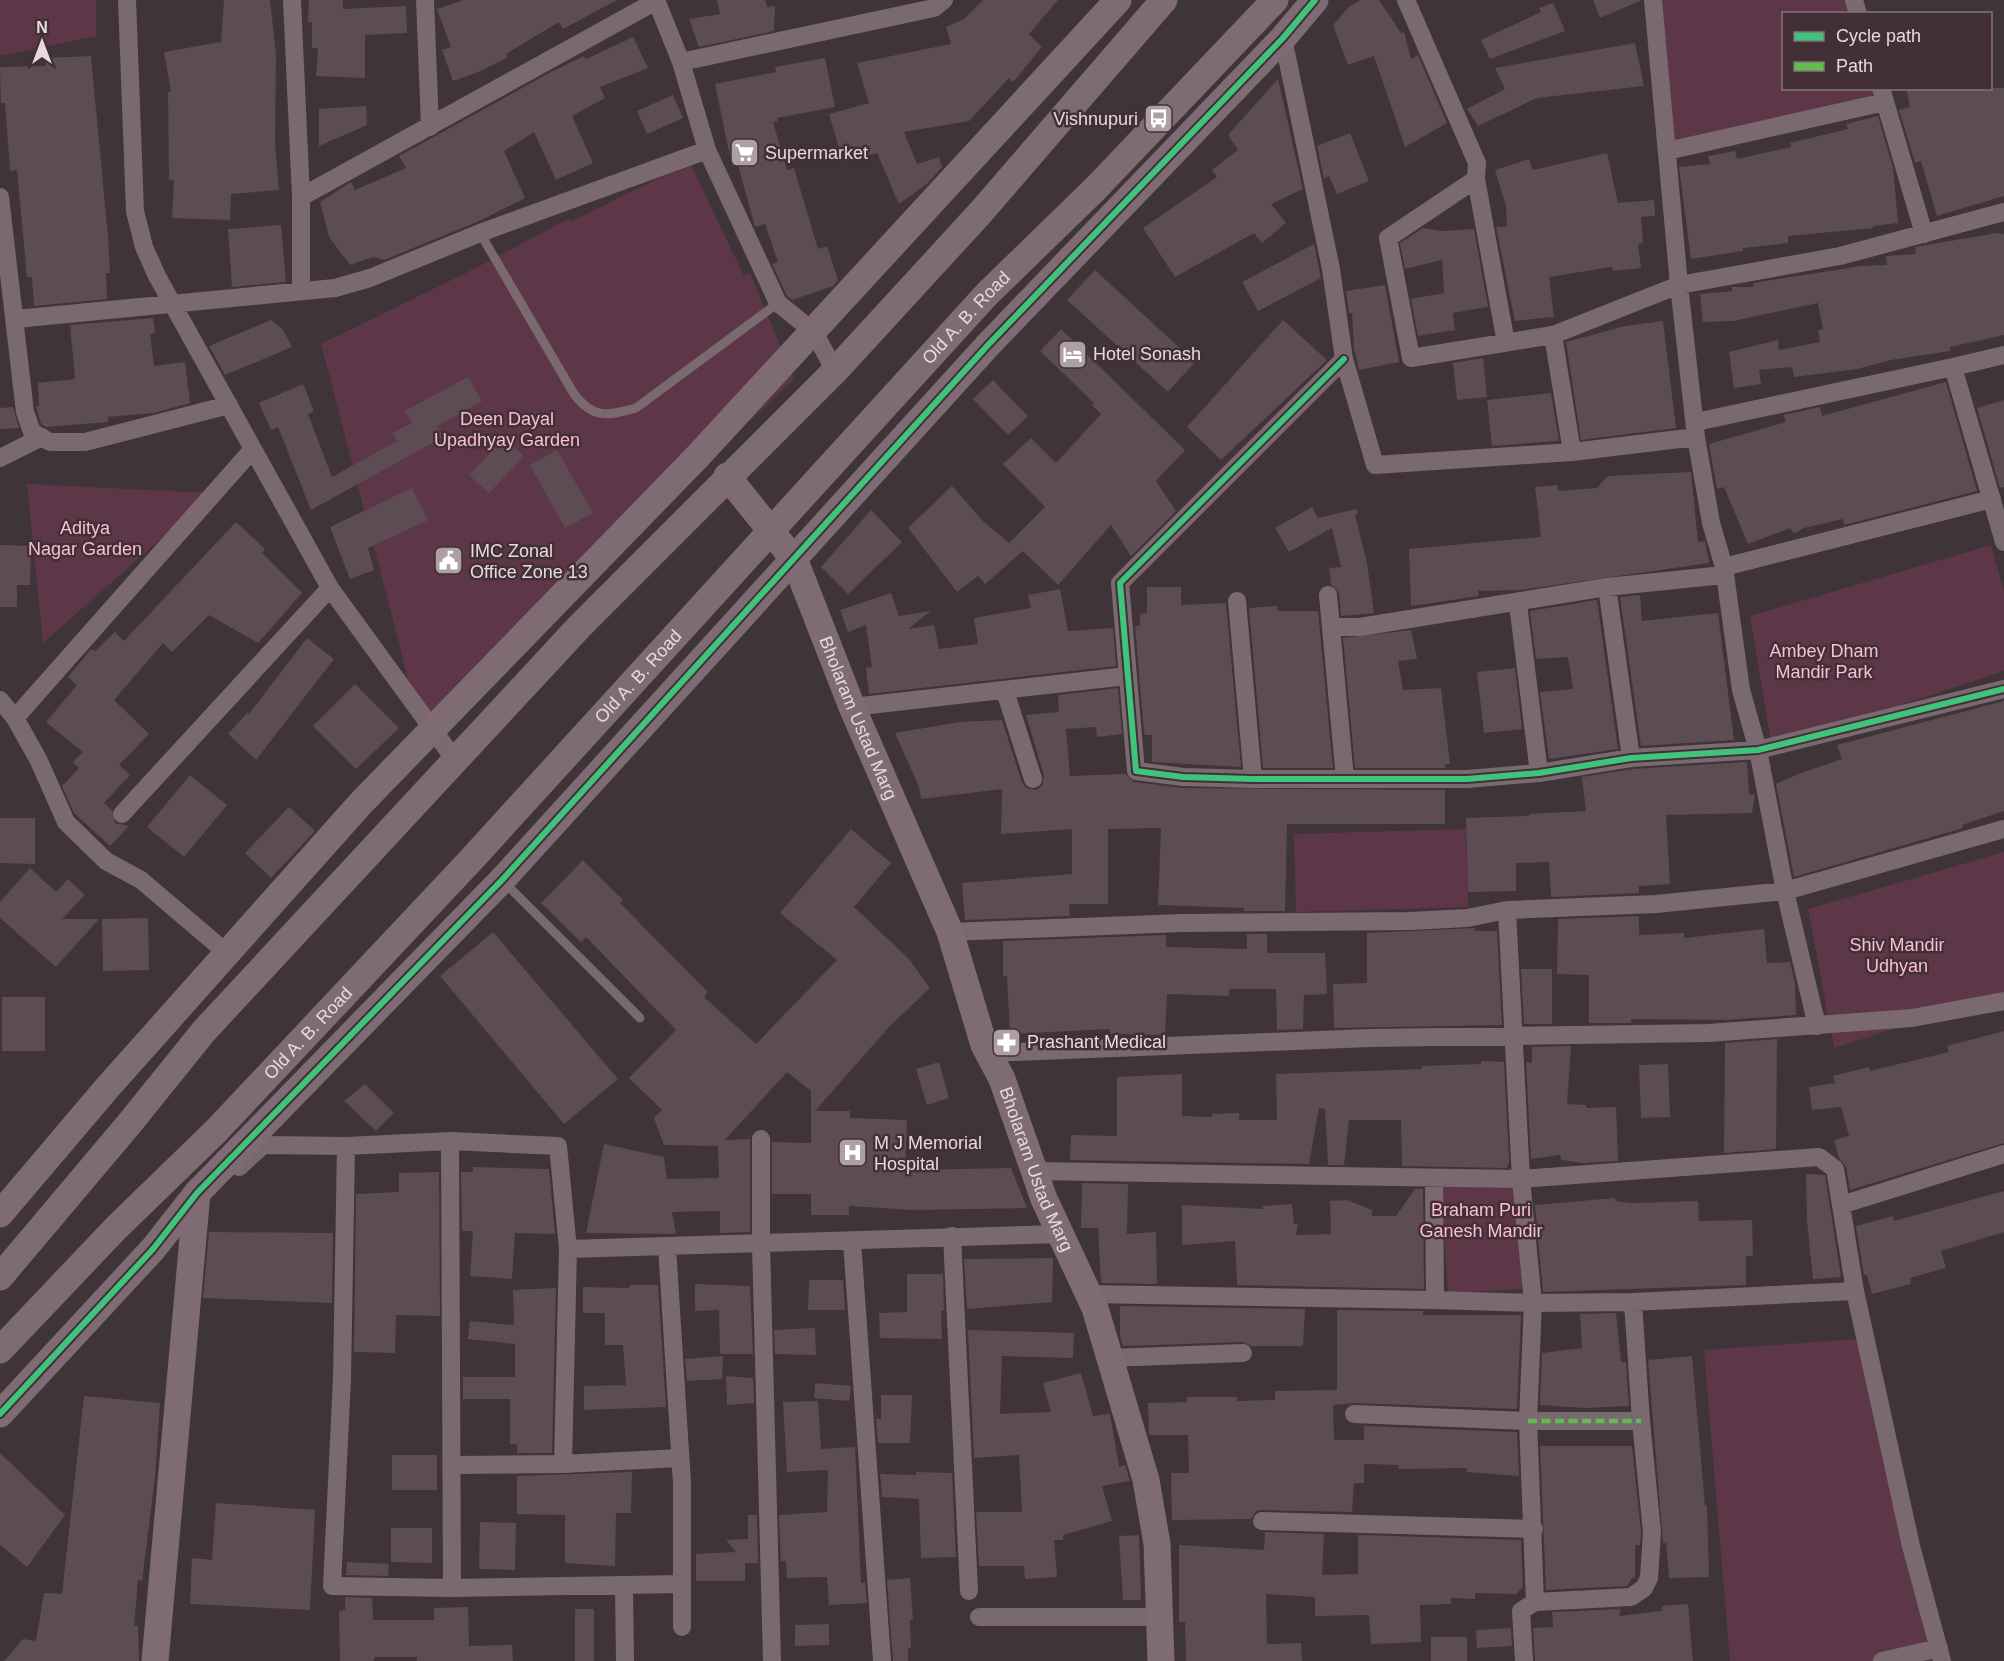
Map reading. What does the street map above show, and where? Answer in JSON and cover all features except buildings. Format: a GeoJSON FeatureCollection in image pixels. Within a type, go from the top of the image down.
{"type":"FeatureCollection","features":[{"type":"Feature","properties":{"kind":"street"},"geometry":{"type":"LineString","coordinates":[[128,0],[135,211],[144,247],[330,588],[455,760]]}},
{"type":"Feature","properties":{"kind":"street"},"geometry":{"type":"LineString","coordinates":[[292,0],[301,197],[301,291]]}},
{"type":"Feature","properties":{"kind":"street"},"geometry":{"type":"LineString","coordinates":[[425,0],[430,127]]}},
{"type":"Feature","properties":{"kind":"street"},"geometry":{"type":"LineString","coordinates":[[301,197],[656,0],[681,62],[707,150],[778,303],[814,332],[835,371]]}},
{"type":"Feature","properties":{"kind":"street"},"geometry":{"type":"LineString","coordinates":[[681,62],[934,8],[944,0]]}},
{"type":"Feature","properties":{"kind":"street"},"geometry":{"type":"LineString","coordinates":[[0,1214],[107,1088],[361,802],[814,332],[1118,0]]}},
{"type":"Feature","properties":{"kind":"street"},"geometry":{"type":"LineString","coordinates":[[0,1277],[129,1124],[204,1030],[579,627],[727,476],[835,371],[981,212],[1164,0]]}},
{"type":"Feature","properties":{"kind":"street","name":"Old A. B. Road"},"geometry":{"type":"LineString","coordinates":[[0,1350],[116,1228],[216,1131],[470,861],[987,294],[1096,188],[1275,0]]}},
{"type":"Feature","properties":{"kind":"street"},"geometry":{"type":"LineString","coordinates":[[0,1414],[153,1249],[197,1193],[502,880],[795,561],[988,345],[1282,38],[1315,0]]}},
{"type":"Feature","properties":{"kind":"street"},"geometry":{"type":"LineString","coordinates":[[1407,0],[1477,163],[1476,179],[1506,343]]}},
{"type":"Feature","properties":{"kind":"street"},"geometry":{"type":"LineString","coordinates":[[1653,0],[1679,285],[1696,429],[1711,523],[1724,571],[1741,690],[1758,750],[1785,891],[1817,1026]]}},
{"type":"Feature","properties":{"kind":"street"},"geometry":{"type":"LineString","coordinates":[[1282,38],[1331,269],[1344,359],[1375,465],[1572,452],[1696,429],[2004,355]]}},
{"type":"Feature","properties":{"kind":"street"},"geometry":{"type":"LineString","coordinates":[[1667,151],[1883,95],[1924,234]]}},
{"type":"Feature","properties":{"kind":"street"},"geometry":{"type":"LineString","coordinates":[[16,319],[335,288],[370,278],[480,232],[707,150]]}},
{"type":"Feature","properties":{"kind":"street"},"geometry":{"type":"LineString","coordinates":[[1476,179],[1388,238],[1411,358],[1553,335],[1679,285],[1840,256],[2004,212]]}},
{"type":"Feature","properties":{"kind":"street"},"geometry":{"type":"LineString","coordinates":[[0,197],[16,319],[25,412],[32,432],[50,442],[85,442],[229,405]]}},
{"type":"Feature","properties":{"kind":"street"},"geometry":{"type":"LineString","coordinates":[[1553,335],[1572,452]]}},
{"type":"Feature","properties":{"kind":"street"},"geometry":{"type":"LineString","coordinates":[[1344,359],[1120,583],[1126,676],[1136,771],[1183,777],[1253,779],[1467,779],[1539,772],[1631,758],[1758,750],[2004,689]]}},
{"type":"Feature","properties":{"kind":"street"},"geometry":{"type":"LineString","coordinates":[[1953,367],[2004,542]]}},
{"type":"Feature","properties":{"kind":"street"},"geometry":{"type":"LineString","coordinates":[[0,458],[42,437]]}},
{"type":"Feature","properties":{"kind":"street"},"geometry":{"type":"LineString","coordinates":[[15,718],[253,449]]}},
{"type":"Feature","properties":{"kind":"street","name":"Bholaram Ustad Marg"},"geometry":{"type":"LineString","coordinates":[[727,476],[795,561],[852,707],[950,933],[988,1053],[1002,1079],[1034,1171],[1060,1234],[1089,1294],[1146,1480],[1157,1545],[1161,1661]]}},
{"type":"Feature","properties":{"kind":"street"},"geometry":{"type":"LineString","coordinates":[[1331,627],[1360,627],[1606,587],[1724,571],[1992,499]]}},
{"type":"Feature","properties":{"kind":"street"},"geometry":{"type":"LineString","coordinates":[[1606,587],[1631,758]]}},
{"type":"Feature","properties":{"kind":"street"},"geometry":{"type":"LineString","coordinates":[[122,814],[330,588]]}},
{"type":"Feature","properties":{"kind":"street"},"geometry":{"type":"LineString","coordinates":[[1328,595],[1345,779]]}},
{"type":"Feature","properties":{"kind":"street"},"geometry":{"type":"LineString","coordinates":[[1237,601],[1253,779]]}},
{"type":"Feature","properties":{"kind":"street"},"geometry":{"type":"LineString","coordinates":[[1518,603],[1539,772]]}},
{"type":"Feature","properties":{"kind":"street"},"geometry":{"type":"LineString","coordinates":[[852,707],[1005,692],[1126,676]]}},
{"type":"Feature","properties":{"kind":"street"},"geometry":{"type":"LineString","coordinates":[[1005,692],[1033,779]]}},
{"type":"Feature","properties":{"kind":"street"},"geometry":{"type":"LineString","coordinates":[[0,699],[15,718],[39,761],[66,822],[106,861],[141,880],[228,954]]}},
{"type":"Feature","properties":{"kind":"street"},"geometry":{"type":"LineString","coordinates":[[950,933],[1182,923],[1411,921],[1467,918],[1507,910],[1656,904],[1785,891],[2004,829]]}},
{"type":"Feature","properties":{"kind":"street"},"geometry":{"type":"LineString","coordinates":[[1507,910],[1521,1179],[1533,1303],[1528,1421],[1534,1529],[1535,1602]]}},
{"type":"Feature","properties":{"kind":"street"},"geometry":{"type":"LineString","coordinates":[[988,1053],[1370,1038],[1708,1034],[1912,1018],[2004,1000]]}},
{"type":"Feature","properties":{"kind":"street"},"geometry":{"type":"LineString","coordinates":[[761,1139],[761,1245],[772,1661]]}},
{"type":"Feature","properties":{"kind":"street"},"geometry":{"type":"LineString","coordinates":[[197,1193],[220,1186],[263,1145],[346,1146],[450,1141],[558,1146],[568,1249],[563,1464]]}},
{"type":"Feature","properties":{"kind":"street"},"geometry":{"type":"LineString","coordinates":[[450,1141],[452,1588]]}},
{"type":"Feature","properties":{"kind":"street"},"geometry":{"type":"LineString","coordinates":[[346,1146],[342,1378],[332,1586],[452,1588],[624,1587],[682,1584]]}},
{"type":"Feature","properties":{"kind":"street"},"geometry":{"type":"LineString","coordinates":[[1841,1205],[2004,1154]]}},
{"type":"Feature","properties":{"kind":"street"},"geometry":{"type":"LineString","coordinates":[[1034,1171],[1521,1179],[1819,1157],[1835,1169],[1855,1291],[1911,1546],[1940,1654],[1882,1661]]}},
{"type":"Feature","properties":{"kind":"street"},"geometry":{"type":"LineString","coordinates":[[170,1175],[197,1193]]}},
{"type":"Feature","properties":{"kind":"street"},"geometry":{"type":"LineString","coordinates":[[1434,1179],[1435,1300]]}},
{"type":"Feature","properties":{"kind":"street"},"geometry":{"type":"LineString","coordinates":[[155,1661],[197,1193]]}},
{"type":"Feature","properties":{"kind":"street"},"geometry":{"type":"LineString","coordinates":[[568,1249],[761,1245],[952,1236],[1060,1234]]}},
{"type":"Feature","properties":{"kind":"street"},"geometry":{"type":"LineString","coordinates":[[952,1236],[969,1591]]}},
{"type":"Feature","properties":{"kind":"street"},"geometry":{"type":"LineString","coordinates":[[852,1242],[882,1661]]}},
{"type":"Feature","properties":{"kind":"street"},"geometry":{"type":"LineString","coordinates":[[667,1247],[680,1458],[682,1627]]}},
{"type":"Feature","properties":{"kind":"street"},"geometry":{"type":"LineString","coordinates":[[1089,1294],[1533,1303],[1633,1302],[1855,1291]]}},
{"type":"Feature","properties":{"kind":"street"},"geometry":{"type":"LineString","coordinates":[[1524,1661],[1521,1611],[1535,1602],[1631,1597],[1644,1588],[1649,1578],[1652,1532],[1641,1421],[1633,1302]]}},
{"type":"Feature","properties":{"kind":"street"},"geometry":{"type":"LineString","coordinates":[[1109,1358],[1243,1353]]}},
{"type":"Feature","properties":{"kind":"street"},"geometry":{"type":"LineString","coordinates":[[1354,1414],[1528,1421],[1641,1421]]}},
{"type":"Feature","properties":{"kind":"street"},"geometry":{"type":"LineString","coordinates":[[453,1465],[563,1464],[680,1458]]}},
{"type":"Feature","properties":{"kind":"street"},"geometry":{"type":"LineString","coordinates":[[1262,1521],[1534,1529]]}},
{"type":"Feature","properties":{"kind":"street"},"geometry":{"type":"LineString","coordinates":[[624,1587],[625,1661]]}},
{"type":"Feature","properties":{"kind":"street"},"geometry":{"type":"LineString","coordinates":[[979,1617],[1160,1617]]}},
{"type":"Feature","properties":{"kind":"lane"},"geometry":{"type":"LineString","coordinates":[[480,232],[574,394],[586,409],[600,414],[614,414],[636,408],[778,303]]}},
{"type":"Feature","properties":{"kind":"lane"},"geometry":{"type":"LineString","coordinates":[[502,880],[640,1018]]}},
{"type":"Feature","properties":{"kind":"green space"},"geometry":{"type":"Polygon","coordinates":[[[0,0],[96,0],[96,36],[0,56],[0,0]]]}},
{"type":"Feature","properties":{"kind":"green space"},"geometry":{"type":"Polygon","coordinates":[[[1653,0],[1854,0],[1858,12],[1782,12],[1782,90],[1881,90],[1885,102],[1667,151],[1653,0]]]}},
{"type":"Feature","properties":{"kind":"green space","name":"Deen Dayal Upadhyay Garden"},"geometry":{"type":"Polygon","coordinates":[[[690,163],[744,276],[750,273],[794,379],[421,728],[321,344],[474,269],[568,219],[570,222],[690,163]]]}},
{"type":"Feature","properties":{"kind":"green space","name":"Aditya Nagar Garden"},"geometry":{"type":"Polygon","coordinates":[[[27,484],[213,493],[43,643],[27,484]]]}},
{"type":"Feature","properties":{"kind":"green space","name":"Ambey Dham Mandir Park"},"geometry":{"type":"Polygon","coordinates":[[[1991,545],[2004,590],[2004,671],[1772,748],[1750,616],[1991,545]]]}},
{"type":"Feature","properties":{"kind":"green space"},"geometry":{"type":"Polygon","coordinates":[[[1466,829],[1468,907],[1296,912],[1294,834],[1466,829]]]}},
{"type":"Feature","properties":{"kind":"green space","name":"Shiv Mandir Udhyan"},"geometry":{"type":"Polygon","coordinates":[[[2004,852],[2004,994],[1834,1048],[1808,909],[2004,852]]]}},
{"type":"Feature","properties":{"kind":"green space","name":"Braham Puri Ganesh Mandir"},"geometry":{"type":"Polygon","coordinates":[[[1516,1182],[1522,1289],[1448,1293],[1441,1186],[1516,1182]]]}},
{"type":"Feature","properties":{"kind":"green space"},"geometry":{"type":"Polygon","coordinates":[[[1858,1339],[1931,1661],[1730,1661],[1704,1350],[1858,1339]]]}},
{"type":"Feature","properties":{"kind":"marked path"},"geometry":{"type":"LineString","coordinates":[[1528,1421],[1641,1421]]}},
{"type":"Feature","properties":{"kind":"cycle path"},"geometry":{"type":"LineString","coordinates":[[0,1414],[153,1249],[197,1193],[502,880],[988,345],[1283,38],[1315,0]]}},
{"type":"Feature","properties":{"kind":"cycle path"},"geometry":{"type":"LineString","coordinates":[[1344,359],[1120,583],[1136,771],[1183,777],[1253,779],[1467,779],[1539,773],[1631,758],[1758,750],[2004,689]]}},
{"type":"Feature","properties":{"kind":"place","name":"Vishnupuri"},"geometry":{"type":"Point","coordinates":[1159,119]}},
{"type":"Feature","properties":{"kind":"place","name":"Supermarket"},"geometry":{"type":"Point","coordinates":[744,153]}},
{"type":"Feature","properties":{"kind":"place","name":"Hotel Sonash"},"geometry":{"type":"Point","coordinates":[1072,354]}},
{"type":"Feature","properties":{"kind":"place","name":"IMC Zonal Office Zone 13"},"geometry":{"type":"Point","coordinates":[449,561]}},
{"type":"Feature","properties":{"kind":"place","name":"Prashant Medical"},"geometry":{"type":"Point","coordinates":[1006,1042]}},
{"type":"Feature","properties":{"kind":"place","name":"M J Memorial Hospital"},"geometry":{"type":"Point","coordinates":[853,1153]}}]}
